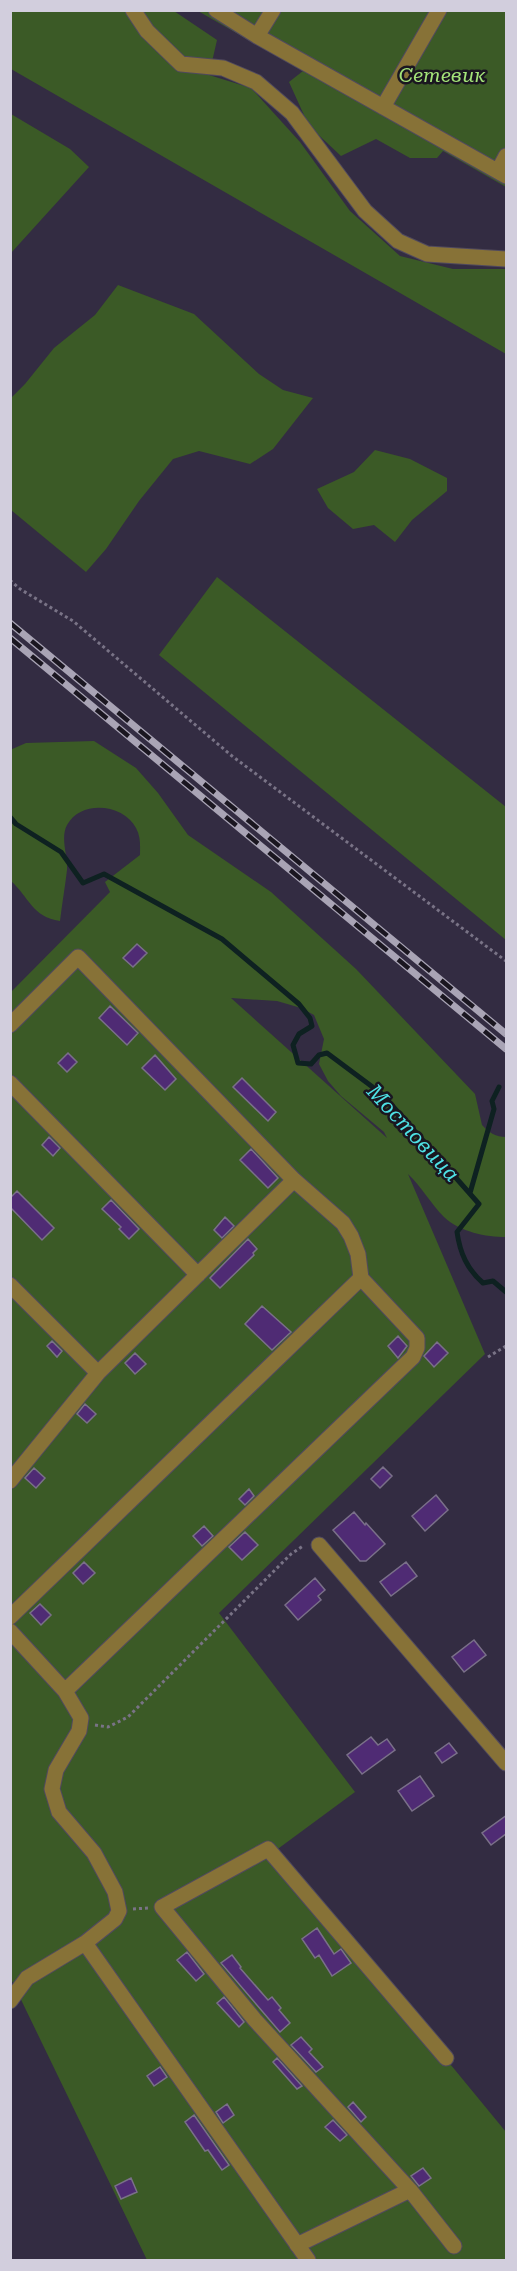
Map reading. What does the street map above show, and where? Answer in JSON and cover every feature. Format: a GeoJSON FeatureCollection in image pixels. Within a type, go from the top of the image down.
{"type":"FeatureCollection","features":[{"type":"Feature","properties":{"kind":"street"},"geometry":{"type":"LineString","coordinates":[[133,10],[147,31],[181,64],[224,68],[256,82],[292,113],[365,211],[398,241],[427,254],[507,259]]}},
{"type":"Feature","properties":{"kind":"street"},"geometry":{"type":"LineString","coordinates":[[216,10],[257,36],[502,174],[507,156]]}},
{"type":"Feature","properties":{"kind":"street"},"geometry":{"type":"LineString","coordinates":[[257,36],[273,10]]}},
{"type":"Feature","properties":{"kind":"street"},"geometry":{"type":"LineString","coordinates":[[383,107],[439,10]]}},
{"type":"Feature","properties":{"kind":"street"},"geometry":{"type":"LineString","coordinates":[[10,1025],[78,957],[294,1180],[342,1223],[351,1236],[358,1254],[361,1278],[417,1338],[417,1348],[413,1357],[65,1691]]}},
{"type":"Feature","properties":{"kind":"street"},"geometry":{"type":"LineString","coordinates":[[10,1083],[198,1275]]}},
{"type":"Feature","properties":{"kind":"street"},"geometry":{"type":"LineString","coordinates":[[10,1481],[98,1373],[294,1180]]}},
{"type":"Feature","properties":{"kind":"street"},"geometry":{"type":"LineString","coordinates":[[10,1617],[361,1278]]}},
{"type":"Feature","properties":{"kind":"street"},"geometry":{"type":"LineString","coordinates":[[10,1285],[98,1373]]}},
{"type":"Feature","properties":{"kind":"street"},"geometry":{"type":"LineString","coordinates":[[319,1545],[507,1763]]}},
{"type":"Feature","properties":{"kind":"street"},"geometry":{"type":"LineString","coordinates":[[10,1631],[65,1691],[81,1718],[79,1731],[56,1770],[52,1789],[59,1812],[94,1853],[115,1892],[120,1911],[115,1919],[85,1942],[27,1978],[10,2001]]}},
{"type":"Feature","properties":{"kind":"street"},"geometry":{"type":"LineString","coordinates":[[446,2058],[268,1849],[162,1907],[255,2020],[410,2190],[454,2246]]}},
{"type":"Feature","properties":{"kind":"street"},"geometry":{"type":"LineString","coordinates":[[85,1942],[308,2260]]}},
{"type":"Feature","properties":{"kind":"street"},"geometry":{"type":"LineString","coordinates":[[297,2245],[410,2190]]}},
{"type":"Feature","properties":{"kind":"path"},"geometry":{"type":"LineString","coordinates":[[10,580],[20,589],[73,621],[232,756],[507,961]]}},
{"type":"Feature","properties":{"kind":"path"},"geometry":{"type":"LineString","coordinates":[[488,1357],[507,1346]]}},
{"type":"Feature","properties":{"kind":"path"},"geometry":{"type":"LineString","coordinates":[[81,1718],[96,1725],[108,1727],[128,1717],[291,1554],[306,1544],[313,1542],[319,1545]]}},
{"type":"Feature","properties":{"kind":"path"},"geometry":{"type":"LineString","coordinates":[[120,1911],[162,1907]]}},
{"type":"Feature","properties":{"kind":"green space"},"geometry":{"type":"Polygon","coordinates":[[[11,11],[174,11],[217,40],[209,75],[251,88],[300,142],[350,211],[400,256],[453,269],[506,269],[506,354],[11,69],[11,11]]]}},
{"type":"Feature","properties":{"kind":"green space","name":"Сетевик"},"geometry":{"type":"Polygon","coordinates":[[[198,11],[506,11],[506,187],[443,151],[437,158],[410,158],[376,139],[341,156],[309,126],[289,82],[303,71],[198,11]]]}},
{"type":"Feature","properties":{"kind":"green space"},"geometry":{"type":"Polygon","coordinates":[[[11,114],[70,149],[89,167],[11,253],[11,114]]]}},
{"type":"Feature","properties":{"kind":"green space"},"geometry":{"type":"Polygon","coordinates":[[[118,285],[194,314],[259,374],[283,390],[313,398],[273,449],[250,464],[199,451],[173,459],[139,501],[106,549],[86,572],[11,510],[11,398],[54,348],[95,315],[118,285]]]}},
{"type":"Feature","properties":{"kind":"green space"},"geometry":{"type":"Polygon","coordinates":[[[375,450],[410,459],[447,478],[447,491],[412,520],[395,542],[374,525],[353,529],[328,508],[317,489],[354,472],[375,450]]]}},
{"type":"Feature","properties":{"kind":"green space"},"geometry":{"type":"Polygon","coordinates":[[[217,577],[506,807],[506,940],[159,655],[217,577]]]}},
{"type":"Feature","properties":{"kind":"green space"},"geometry":{"type":"Polygon","coordinates":[[[94,741],[136,768],[158,793],[188,835],[271,892],[356,969],[475,1094],[482,1125],[493,1134],[506,1137],[506,1237],[473,1233],[450,1222],[408,1174],[485,1354],[219,1613],[355,1792],[275,1851],[506,2132],[506,2260],[147,2260],[11,1979],[11,992],[110,892],[105,882],[140,855],[138,831],[130,820],[113,810],[92,808],[82,811],[73,817],[65,830],[67,870],[60,921],[37,911],[11,881],[10,750],[26,743],[94,741]],[[231,998],[387,1138],[384,1132],[341,1096],[328,1081],[319,1064],[324,1039],[314,1015],[301,1008],[277,1001],[231,998]]]}},
{"type":"Feature","properties":{"kind":"building"},"geometry":{"type":"Polygon","coordinates":[[[137,944],[147,953],[133,967],[123,958],[137,944]]]}},
{"type":"Feature","properties":{"kind":"building"},"geometry":{"type":"Polygon","coordinates":[[[110,1006],[138,1033],[127,1045],[99,1018],[110,1006]]]}},
{"type":"Feature","properties":{"kind":"building"},"geometry":{"type":"Polygon","coordinates":[[[68,1053],[77,1062],[67,1072],[58,1063],[68,1053]]]}},
{"type":"Feature","properties":{"kind":"building"},"geometry":{"type":"Polygon","coordinates":[[[155,1055],[176,1079],[165,1090],[142,1068],[155,1055]]]}},
{"type":"Feature","properties":{"kind":"building"},"geometry":{"type":"Polygon","coordinates":[[[242,1078],[276,1112],[268,1121],[233,1087],[242,1078]]]}},
{"type":"Feature","properties":{"kind":"building"},"geometry":{"type":"Polygon","coordinates":[[[49,1137],[60,1148],[53,1156],[42,1145],[49,1137]]]}},
{"type":"Feature","properties":{"kind":"building"},"geometry":{"type":"Polygon","coordinates":[[[251,1149],[278,1178],[268,1188],[240,1160],[251,1149]]]}},
{"type":"Feature","properties":{"kind":"building"},"geometry":{"type":"Polygon","coordinates":[[[17,1191],[54,1228],[42,1240],[10,1207],[10,1198],[17,1191]]]}},
{"type":"Feature","properties":{"kind":"building"},"geometry":{"type":"Polygon","coordinates":[[[111,1200],[139,1229],[129,1239],[119,1229],[121,1227],[102,1209],[111,1200]]]}},
{"type":"Feature","properties":{"kind":"building"},"geometry":{"type":"Polygon","coordinates":[[[225,1217],[234,1226],[222,1238],[214,1230],[225,1217]]]}},
{"type":"Feature","properties":{"kind":"building"},"geometry":{"type":"Polygon","coordinates":[[[248,1239],[257,1249],[254,1255],[220,1288],[210,1278],[248,1239]]]}},
{"type":"Feature","properties":{"kind":"building"},"geometry":{"type":"Polygon","coordinates":[[[262,1306],[291,1332],[272,1350],[245,1324],[262,1306]]]}},
{"type":"Feature","properties":{"kind":"building"},"geometry":{"type":"Polygon","coordinates":[[[398,1336],[407,1346],[398,1358],[388,1346],[398,1336]]]}},
{"type":"Feature","properties":{"kind":"building"},"geometry":{"type":"Polygon","coordinates":[[[52,1341],[62,1351],[57,1357],[47,1346],[52,1341]]]}},
{"type":"Feature","properties":{"kind":"building"},"geometry":{"type":"Polygon","coordinates":[[[437,1342],[448,1353],[434,1367],[424,1356],[437,1342]]]}},
{"type":"Feature","properties":{"kind":"building"},"geometry":{"type":"Polygon","coordinates":[[[135,1353],[146,1364],[135,1374],[125,1363],[135,1353]]]}},
{"type":"Feature","properties":{"kind":"building"},"geometry":{"type":"Polygon","coordinates":[[[85,1404],[96,1414],[87,1423],[77,1414],[85,1404]]]}},
{"type":"Feature","properties":{"kind":"building"},"geometry":{"type":"Polygon","coordinates":[[[383,1467],[392,1476],[380,1488],[371,1479],[383,1467]]]}},
{"type":"Feature","properties":{"kind":"building"},"geometry":{"type":"Polygon","coordinates":[[[34,1468],[45,1478],[36,1488],[25,1478],[34,1468]]]}},
{"type":"Feature","properties":{"kind":"building"},"geometry":{"type":"Polygon","coordinates":[[[249,1489],[254,1496],[245,1505],[239,1499],[249,1489]]]}},
{"type":"Feature","properties":{"kind":"building"},"geometry":{"type":"Polygon","coordinates":[[[436,1495],[448,1510],[425,1531],[412,1516],[436,1495]]]}},
{"type":"Feature","properties":{"kind":"building"},"geometry":{"type":"Polygon","coordinates":[[[354,1512],[385,1544],[366,1561],[360,1561],[333,1530],[354,1512]]]}},
{"type":"Feature","properties":{"kind":"building"},"geometry":{"type":"Polygon","coordinates":[[[204,1526],[213,1536],[202,1546],[193,1536],[204,1526]]]}},
{"type":"Feature","properties":{"kind":"building"},"geometry":{"type":"Polygon","coordinates":[[[245,1532],[258,1545],[242,1560],[229,1547],[245,1532]]]}},
{"type":"Feature","properties":{"kind":"building"},"geometry":{"type":"Polygon","coordinates":[[[84,1562],[95,1573],[83,1584],[73,1573],[84,1562]]]}},
{"type":"Feature","properties":{"kind":"building"},"geometry":{"type":"Polygon","coordinates":[[[406,1562],[417,1576],[391,1596],[380,1582],[406,1562]]]}},
{"type":"Feature","properties":{"kind":"building"},"geometry":{"type":"Polygon","coordinates":[[[315,1578],[325,1590],[318,1596],[321,1600],[298,1620],[285,1605],[315,1578]]]}},
{"type":"Feature","properties":{"kind":"building"},"geometry":{"type":"Polygon","coordinates":[[[40,1604],[51,1615],[41,1625],[30,1613],[40,1604]]]}},
{"type":"Feature","properties":{"kind":"building"},"geometry":{"type":"Polygon","coordinates":[[[474,1640],[486,1655],[464,1672],[452,1657],[474,1640]]]}},
{"type":"Feature","properties":{"kind":"building"},"geometry":{"type":"Polygon","coordinates":[[[371,1737],[378,1745],[387,1739],[395,1750],[362,1774],[347,1755],[371,1737]]]}},
{"type":"Feature","properties":{"kind":"building"},"geometry":{"type":"Polygon","coordinates":[[[449,1743],[457,1753],[442,1763],[435,1753],[449,1743]]]}},
{"type":"Feature","properties":{"kind":"building"},"geometry":{"type":"Polygon","coordinates":[[[420,1776],[434,1796],[412,1811],[398,1791],[420,1776]]]}},
{"type":"Feature","properties":{"kind":"building"},"geometry":{"type":"Polygon","coordinates":[[[507,1815],[507,1833],[491,1845],[482,1833],[507,1815]]]}},
{"type":"Feature","properties":{"kind":"building"},"geometry":{"type":"Polygon","coordinates":[[[317,1928],[334,1954],[341,1949],[351,1963],[332,1976],[319,1955],[315,1958],[302,1939],[317,1928]]]}},
{"type":"Feature","properties":{"kind":"building"},"geometry":{"type":"Polygon","coordinates":[[[187,1952],[204,1974],[196,1981],[177,1960],[187,1952]]]}},
{"type":"Feature","properties":{"kind":"building"},"geometry":{"type":"Polygon","coordinates":[[[232,1955],[240,1968],[268,2000],[272,1997],[281,2008],[279,2010],[290,2023],[280,2032],[221,1963],[232,1955]]]}},
{"type":"Feature","properties":{"kind":"building"},"geometry":{"type":"Polygon","coordinates":[[[224,1997],[244,2022],[239,2027],[217,2003],[224,1997]]]}},
{"type":"Feature","properties":{"kind":"building"},"geometry":{"type":"Polygon","coordinates":[[[301,2037],[312,2049],[309,2052],[323,2067],[316,2072],[291,2045],[301,2037]]]}},
{"type":"Feature","properties":{"kind":"building"},"geometry":{"type":"Polygon","coordinates":[[[277,2058],[302,2086],[297,2089],[273,2062],[277,2058]]]}},
{"type":"Feature","properties":{"kind":"building"},"geometry":{"type":"Polygon","coordinates":[[[160,2067],[167,2077],[154,2086],[147,2076],[160,2067]]]}},
{"type":"Feature","properties":{"kind":"building"},"geometry":{"type":"Polygon","coordinates":[[[353,2102],[366,2117],[361,2122],[348,2107],[353,2102]]]}},
{"type":"Feature","properties":{"kind":"building"},"geometry":{"type":"Polygon","coordinates":[[[227,2104],[234,2115],[223,2123],[216,2112],[227,2104]]]}},
{"type":"Feature","properties":{"kind":"building"},"geometry":{"type":"Polygon","coordinates":[[[194,2115],[229,2165],[222,2170],[208,2150],[205,2151],[185,2122],[194,2115]]]}},
{"type":"Feature","properties":{"kind":"building"},"geometry":{"type":"Polygon","coordinates":[[[333,2120],[347,2135],[340,2141],[325,2127],[333,2120]]]}},
{"type":"Feature","properties":{"kind":"building"},"geometry":{"type":"Polygon","coordinates":[[[423,2168],[431,2178],[419,2186],[411,2176],[423,2168]]]}},
{"type":"Feature","properties":{"kind":"building"},"geometry":{"type":"Polygon","coordinates":[[[131,2178],[137,2192],[121,2199],[115,2186],[131,2178]]]}},
{"type":"Feature","properties":{"kind":"waterway","name":"Мостовица"},"geometry":{"type":"LineString","coordinates":[[10,817],[16,824],[61,852],[83,883],[104,874],[222,939],[299,1004],[310,1018],[312,1026],[299,1034],[293,1045],[298,1063],[311,1064],[319,1055],[327,1053],[382,1094],[479,1204],[457,1232],[460,1247],[465,1260],[477,1278],[483,1283],[493,1281],[506,1292]]}},
{"type":"Feature","properties":{"kind":"waterway"},"geometry":{"type":"LineString","coordinates":[[470,1193],[494,1109],[492,1101],[499,1087]]}},
{"type":"Feature","properties":{"kind":"railway"},"geometry":{"type":"LineString","coordinates":[[10,623],[506,1034]]}},
{"type":"Feature","properties":{"kind":"railway"},"geometry":{"type":"LineString","coordinates":[[10,638],[506,1049]]}}]}
